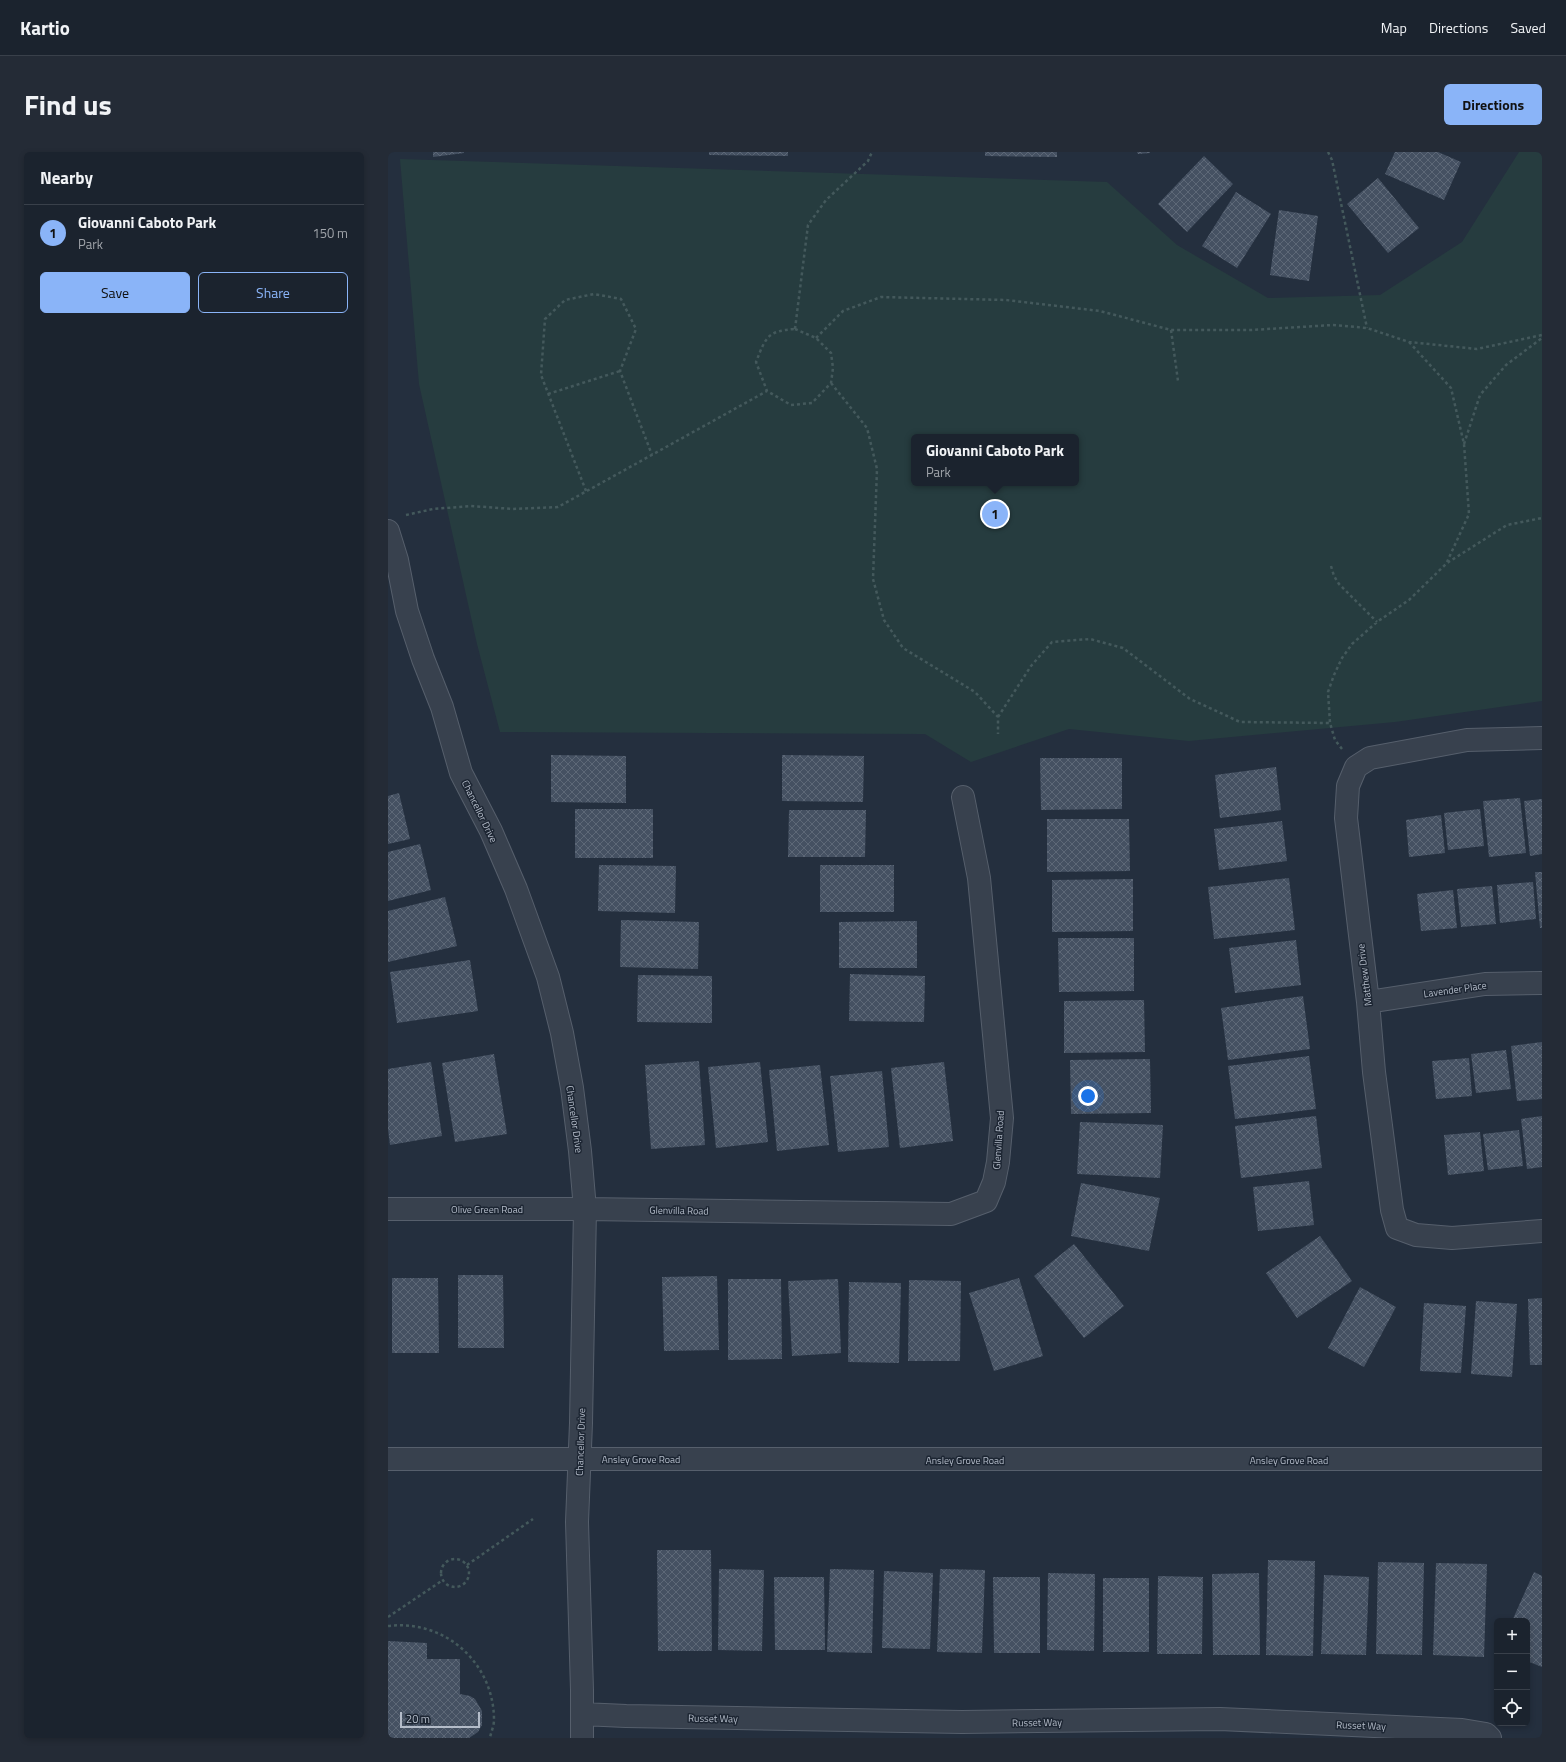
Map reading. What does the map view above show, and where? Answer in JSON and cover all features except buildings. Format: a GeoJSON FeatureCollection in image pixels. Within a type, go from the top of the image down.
{"type":"FeatureCollection","features":[{"type":"Feature","properties":{"kind":"street","name":"Chancellor Drive"},"geometry":{"type":"LineString","coordinates":[[388,531],[392,561],[407,611],[423,659],[442,708],[461,773],[491,831],[516,889],[548,977],[562,1033],[572,1088],[580,1151],[585,1209],[577,1522],[582,1738]]}},
{"type":"Feature","properties":{"kind":"street"},"geometry":{"type":"LineString","coordinates":[[1356,767],[1370,758],[1467,740],[1542,738]]}},
{"type":"Feature","properties":{"kind":"street","name":"Matthew Drive"},"geometry":{"type":"LineString","coordinates":[[1356,767],[1348,786],[1346,818],[1368,1002],[1374,1072],[1392,1210],[1397,1228],[1416,1236],[1452,1238],[1523,1232],[1542,1232]]}},
{"type":"Feature","properties":{"kind":"street","name":"Glenvilla Road"},"geometry":{"type":"LineString","coordinates":[[585,1209],[951,1214],[986,1201],[994,1182],[998,1162],[1002,1118],[979,878],[963,797]]}},
{"type":"Feature","properties":{"kind":"street","name":"Lavender Place"},"geometry":{"type":"LineString","coordinates":[[1368,1002],[1485,984],[1542,983]]}},
{"type":"Feature","properties":{"kind":"street","name":"Olive Green Road"},"geometry":{"type":"LineString","coordinates":[[388,1209],[585,1209]]}},
{"type":"Feature","properties":{"kind":"street","name":"Ansley Grove Road"},"geometry":{"type":"LineString","coordinates":[[388,1459],[1542,1459]]}},
{"type":"Feature","properties":{"kind":"street","name":"Russet Way"},"geometry":{"type":"LineString","coordinates":[[582,1714],[962,1730],[1220,1719],[1462,1730],[1486,1734],[1490,1738]]}},
{"type":"Feature","properties":{"kind":"path"},"geometry":{"type":"LineString","coordinates":[[795,328],[808,225],[826,200],[868,161],[872,152]]}},
{"type":"Feature","properties":{"kind":"path"},"geometry":{"type":"LineString","coordinates":[[1328,152],[1332,160],[1367,328]]}},
{"type":"Feature","properties":{"kind":"path"},"geometry":{"type":"LineString","coordinates":[[586,491],[541,375],[545,319],[565,300],[594,294],[621,299],[636,330],[620,372],[652,455]]}},
{"type":"Feature","properties":{"kind":"path"},"geometry":{"type":"LineString","coordinates":[[816,338],[843,311],[881,297],[1006,300],[1100,311],[1171,330],[1251,330],[1333,325],[1367,328],[1409,342],[1477,349],[1542,337]]}},
{"type":"Feature","properties":{"kind":"path"},"geometry":{"type":"LineString","coordinates":[[795,328],[816,338],[831,353],[834,368],[831,383],[812,403],[791,405],[767,392],[756,362],[765,340],[778,330],[795,328]]}},
{"type":"Feature","properties":{"kind":"path"},"geometry":{"type":"LineString","coordinates":[[1171,330],[1178,381]]}},
{"type":"Feature","properties":{"kind":"path"},"geometry":{"type":"LineString","coordinates":[[1464,444],[1480,394],[1506,364],[1542,337]]}},
{"type":"Feature","properties":{"kind":"path"},"geometry":{"type":"LineString","coordinates":[[1409,342],[1451,388],[1464,444],[1469,514],[1447,563]]}},
{"type":"Feature","properties":{"kind":"path"},"geometry":{"type":"LineString","coordinates":[[548,394],[620,372]]}},
{"type":"Feature","properties":{"kind":"path"},"geometry":{"type":"LineString","coordinates":[[831,383],[867,428],[877,469],[873,579],[884,620],[903,648],[975,692],[998,718]]}},
{"type":"Feature","properties":{"kind":"path"},"geometry":{"type":"LineString","coordinates":[[403,516],[433,509],[471,506],[513,509],[558,507],[767,392]]}},
{"type":"Feature","properties":{"kind":"path"},"geometry":{"type":"LineString","coordinates":[[1356,767],[1335,740],[1330,723],[1328,692],[1342,658],[1352,644],[1377,622],[1409,600],[1447,563],[1507,525],[1542,518]]}},
{"type":"Feature","properties":{"kind":"path"},"geometry":{"type":"LineString","coordinates":[[1331,566],[1334,576],[1339,584],[1377,622]]}},
{"type":"Feature","properties":{"kind":"path"},"geometry":{"type":"LineString","coordinates":[[998,734],[998,718],[1031,666],[1052,642],[1090,638],[1123,648],[1190,699],[1240,722],[1330,723]]}},
{"type":"Feature","properties":{"kind":"path"},"geometry":{"type":"LineString","coordinates":[[467,1565],[533,1519]]}},
{"type":"Feature","properties":{"kind":"path"},"geometry":{"type":"LineString","coordinates":[[458,1559],[467,1565],[469,1576],[464,1584],[452,1587],[443,1580],[441,1570],[445,1563],[450,1560],[458,1559]]}},
{"type":"Feature","properties":{"kind":"path"},"geometry":{"type":"LineString","coordinates":[[388,1617],[443,1580]]}},
{"type":"Feature","properties":{"kind":"path"},"geometry":{"type":"LineString","coordinates":[[388,1626],[414,1626],[436,1632],[459,1645],[479,1667],[490,1691],[494,1721],[490,1738]]}},
{"type":"Feature","properties":{"kind":"green space"},"geometry":{"type":"Polygon","coordinates":[[[1519,152],[1542,152],[1542,701],[1395,722],[1189,741],[1069,729],[971,762],[925,734],[500,732],[477,644],[419,384],[400,159],[1107,182],[1177,245],[1268,298],[1380,295],[1462,242],[1519,152]]]}},
{"type":"Feature","properties":{"kind":"place","name":"Giovanni Caboto Park"},"geometry":{"type":"Point","coordinates":[995,514]}}]}
